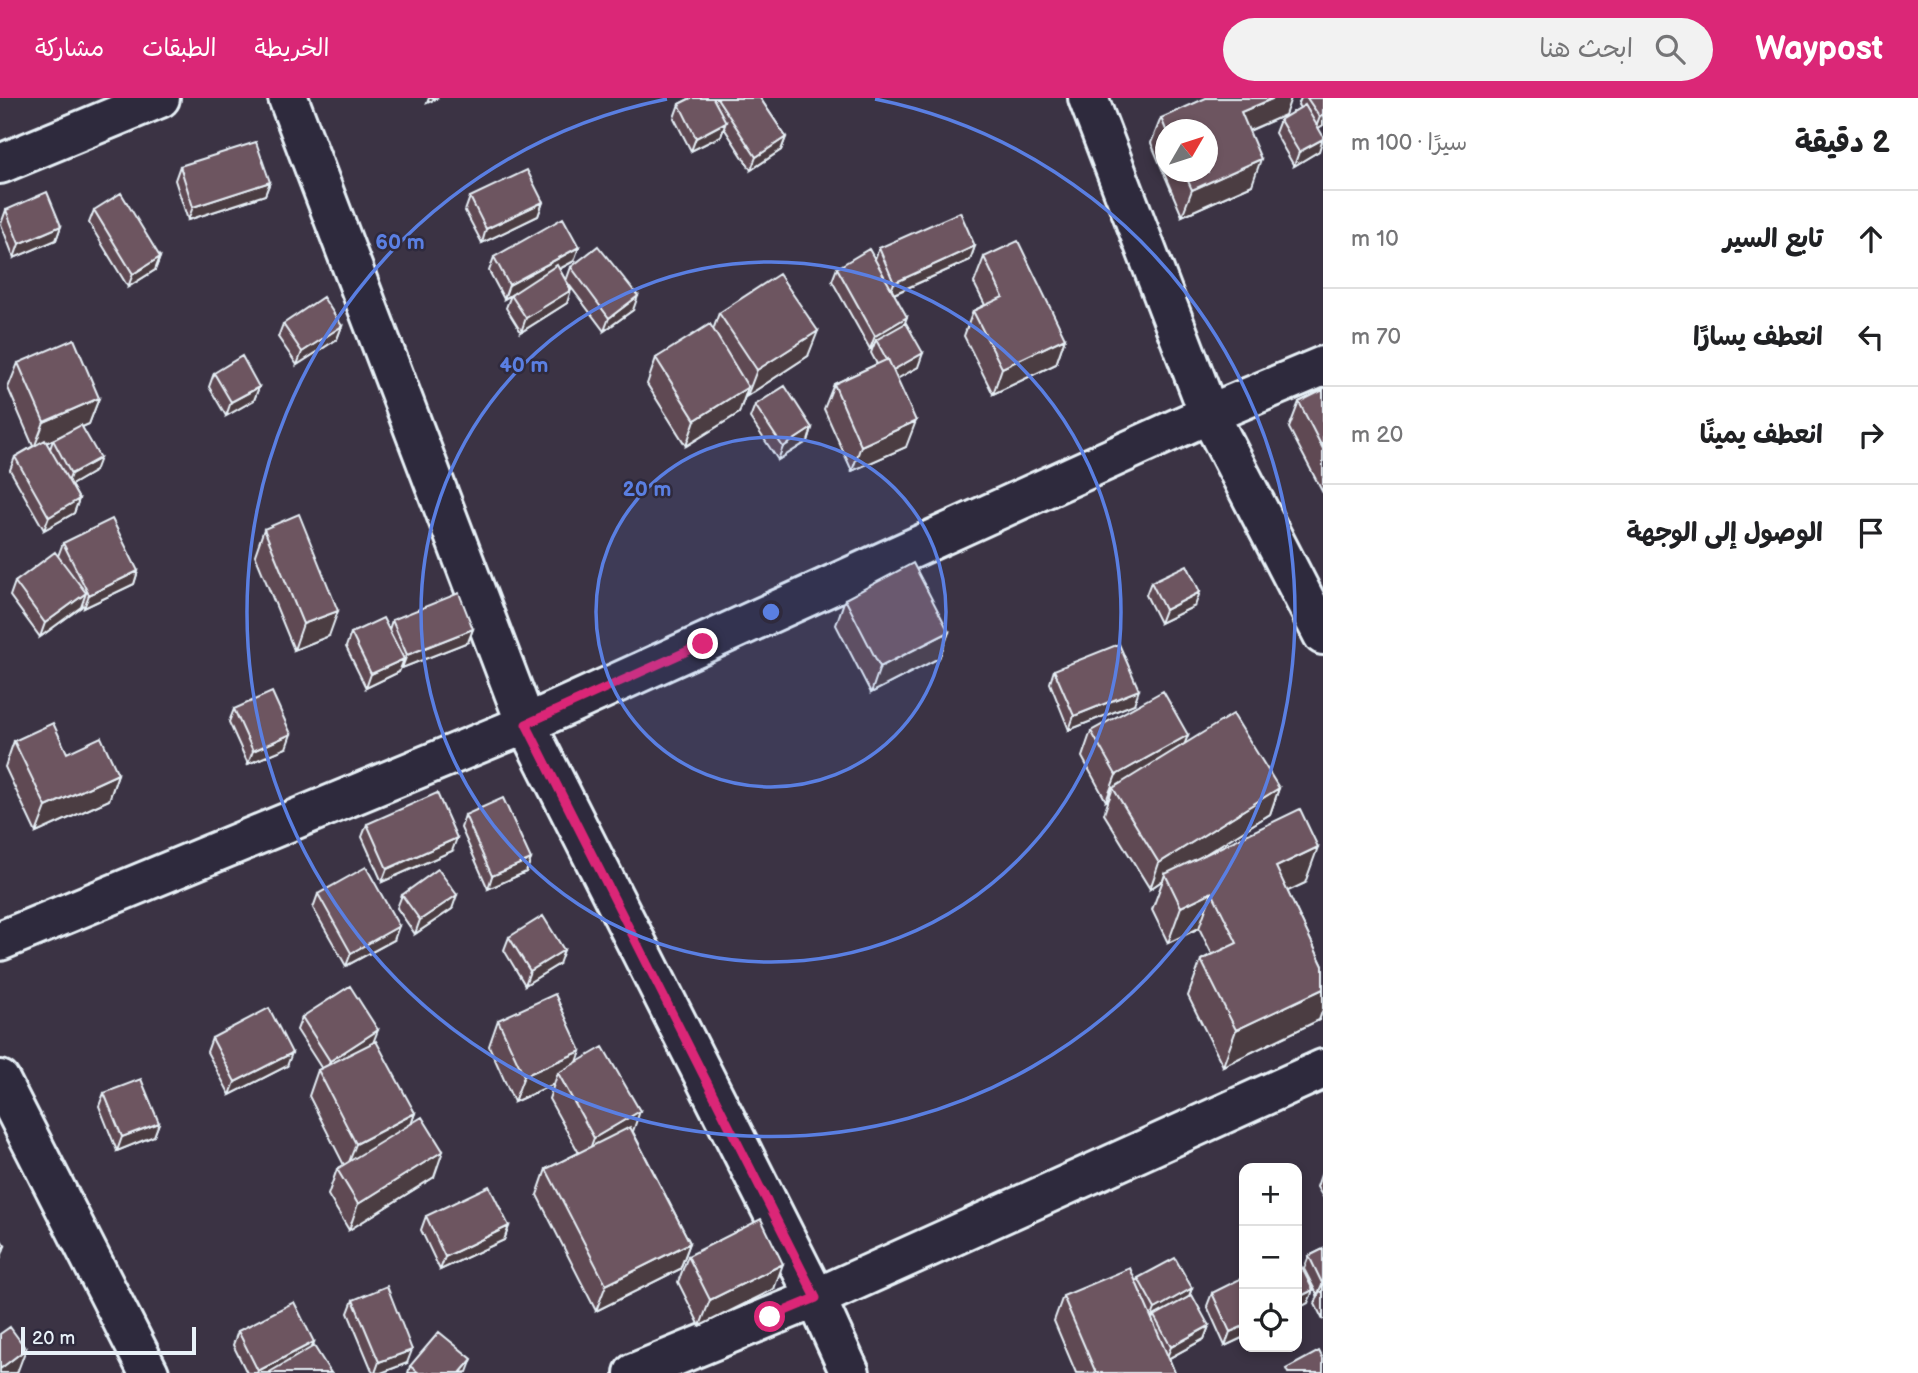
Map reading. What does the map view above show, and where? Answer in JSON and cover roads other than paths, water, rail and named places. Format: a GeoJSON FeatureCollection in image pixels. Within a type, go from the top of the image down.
{"type":"FeatureCollection","features":[{"type":"Feature","properties":{"kind":"street"},"geometry":{"type":"LineString","coordinates":[[0,164],[160,98]]}},
{"type":"Feature","properties":{"kind":"street"},"geometry":{"type":"LineString","coordinates":[[288,98],[526,724],[816,1298],[850,1373]]}},
{"type":"Feature","properties":{"kind":"street"},"geometry":{"type":"LineString","coordinates":[[1088,98],[1209,414],[1323,635]]}},
{"type":"Feature","properties":{"kind":"street"},"geometry":{"type":"LineString","coordinates":[[0,941],[526,724],[1209,414],[1323,366]]}},
{"type":"Feature","properties":{"kind":"street"},"geometry":{"type":"LineString","coordinates":[[634,1373],[816,1298],[1323,1069]]}},
{"type":"Feature","properties":{"kind":"street"},"geometry":{"type":"LineString","coordinates":[[0,1080],[149,1373]]}}]}
